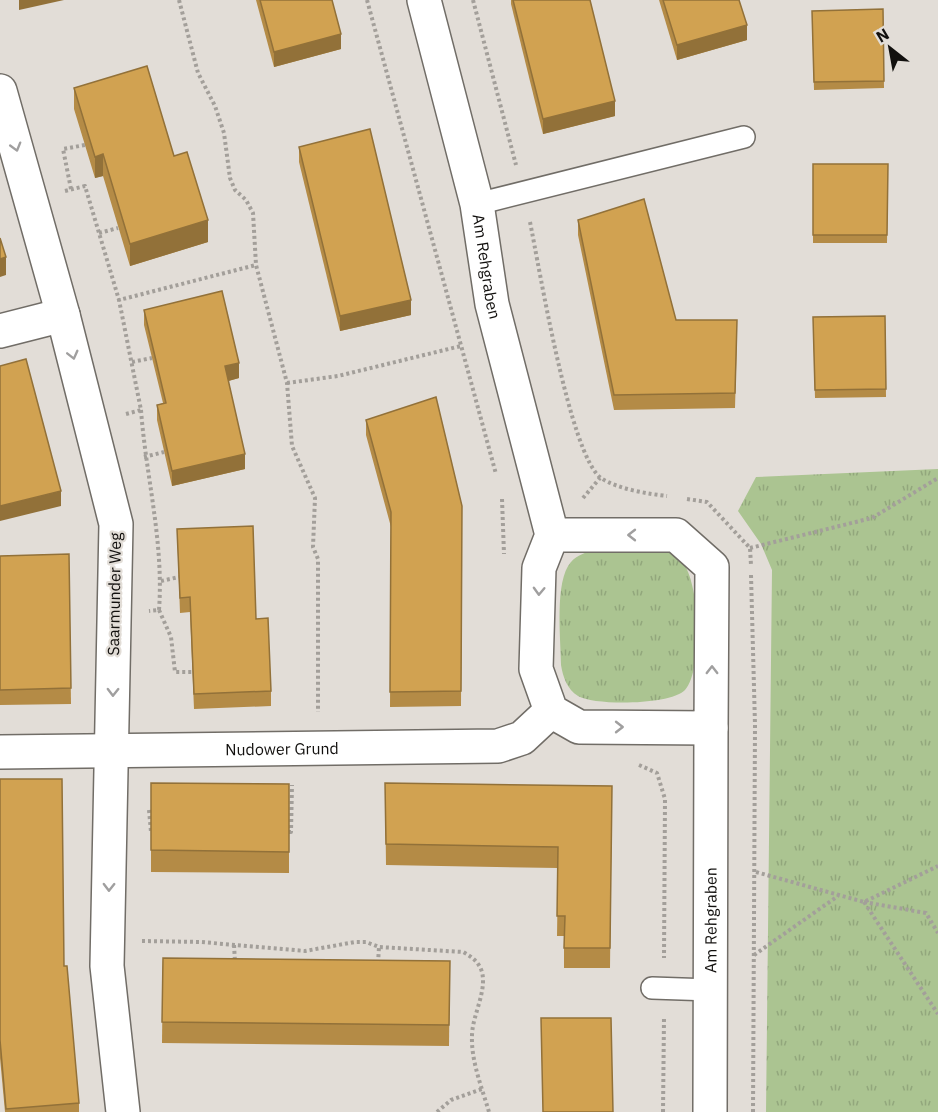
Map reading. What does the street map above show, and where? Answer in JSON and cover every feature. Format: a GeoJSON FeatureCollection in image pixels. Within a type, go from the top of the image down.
{"type":"FeatureCollection","features":[{"type":"Feature","properties":{"kind":"street","name":"Am Rehgraben"},"geometry":{"type":"LineString","coordinates":[[424,0],[477,204],[492,304],[552,535],[676,535],[712,567],[710,1112]]}},
{"type":"Feature","properties":{"kind":"street","name":"Saarmunder Weg"},"geometry":{"type":"LineString","coordinates":[[0,91],[63,315],[116,524],[107,966],[123,1112]]}},
{"type":"Feature","properties":{"kind":"street"},"geometry":{"type":"LineString","coordinates":[[0,331],[63,315]]}},
{"type":"Feature","properties":{"kind":"street"},"geometry":{"type":"LineString","coordinates":[[552,535],[539,568],[537,669],[551,711],[579,727],[711,728]]}},
{"type":"Feature","properties":{"kind":"street","name":"Nudower Grund"},"geometry":{"type":"LineString","coordinates":[[0,752],[498,746],[522,738],[551,711]]}},
{"type":"Feature","properties":{"kind":"lane"},"geometry":{"type":"LineString","coordinates":[[477,204],[744,137]]}},
{"type":"Feature","properties":{"kind":"lane"},"geometry":{"type":"LineString","coordinates":[[658,988],[711,990]]}},
{"type":"Feature","properties":{"kind":"path"},"geometry":{"type":"LineString","coordinates":[[179,0],[198,73],[215,106],[224,133],[230,178],[235,190],[246,200],[253,213],[256,265],[287,383],[292,446],[315,498],[312,547],[318,559],[317,705]]}},
{"type":"Feature","properties":{"kind":"path"},"geometry":{"type":"LineString","coordinates":[[367,0],[497,480]]}},
{"type":"Feature","properties":{"kind":"path"},"geometry":{"type":"LineString","coordinates":[[473,0],[523,192],[571,418],[585,454],[600,478]]}},
{"type":"Feature","properties":{"kind":"path"},"geometry":{"type":"LineString","coordinates":[[71,189],[63,149],[85,145]]}},
{"type":"Feature","properties":{"kind":"path"},"geometry":{"type":"LineString","coordinates":[[31,201],[85,186],[119,300],[141,410],[91,424]]}},
{"type":"Feature","properties":{"kind":"path"},"geometry":{"type":"LineString","coordinates":[[99,232],[118,228]]}},
{"type":"Feature","properties":{"kind":"path"},"geometry":{"type":"LineString","coordinates":[[119,300],[256,265]]}},
{"type":"Feature","properties":{"kind":"path"},"geometry":{"type":"LineString","coordinates":[[287,383],[338,376],[461,346]]}},
{"type":"Feature","properties":{"kind":"path"},"geometry":{"type":"LineString","coordinates":[[132,362],[152,358]]}},
{"type":"Feature","properties":{"kind":"path"},"geometry":{"type":"LineString","coordinates":[[144,457],[164,452]]}},
{"type":"Feature","properties":{"kind":"path"},"geometry":{"type":"LineString","coordinates":[[750,548],[872,518],[938,478]]}},
{"type":"Feature","properties":{"kind":"path"},"geometry":{"type":"LineString","coordinates":[[500,491],[503,502],[504,560]]}},
{"type":"Feature","properties":{"kind":"path"},"geometry":{"type":"LineString","coordinates":[[161,581],[179,577]]}},
{"type":"Feature","properties":{"kind":"path"},"geometry":{"type":"LineString","coordinates":[[159,610],[171,637],[175,672],[194,672]]}},
{"type":"Feature","properties":{"kind":"path"},"geometry":{"type":"LineString","coordinates":[[289,832],[291,832],[292,749]]}},
{"type":"Feature","properties":{"kind":"path"},"geometry":{"type":"LineString","coordinates":[[633,762],[657,773],[664,799],[658,988],[663,1112]]}},
{"type":"Feature","properties":{"kind":"path"},"geometry":{"type":"LineString","coordinates":[[864,902],[938,866]]}},
{"type":"Feature","properties":{"kind":"path"},"geometry":{"type":"LineString","coordinates":[[755,872],[838,896],[926,913],[938,933]]}},
{"type":"Feature","properties":{"kind":"path"},"geometry":{"type":"LineString","coordinates":[[754,955],[838,896]]}},
{"type":"Feature","properties":{"kind":"path"},"geometry":{"type":"LineString","coordinates":[[864,902],[938,1014]]}},
{"type":"Feature","properties":{"kind":"path"},"geometry":{"type":"LineString","coordinates":[[108,940],[234,945],[305,951],[366,942],[378,947],[453,950],[473,958],[482,972],[482,982],[472,1035],[482,1089],[489,1112]]}},
{"type":"Feature","properties":{"kind":"path"},"geometry":{"type":"LineString","coordinates":[[234,945],[235,968]]}},
{"type":"Feature","properties":{"kind":"path"},"geometry":{"type":"LineString","coordinates":[[378,947],[378,970]]}},
{"type":"Feature","properties":{"kind":"path"},"geometry":{"type":"LineString","coordinates":[[437,1112],[451,1100],[482,1089]]}},
{"type":"Feature","properties":{"kind":"green space"},"geometry":{"type":"Polygon","coordinates":[[[938,469],[938,1112],[766,1112],[772,570],[761,544],[738,511],[756,477],[938,469]]]}},
{"type":"Feature","properties":{"kind":"green space"},"geometry":{"type":"Polygon","coordinates":[[[596,550],[661,551],[677,556],[685,566],[695,600],[697,643],[691,679],[685,690],[677,695],[649,701],[600,701],[578,696],[566,682],[561,665],[560,596],[562,583],[573,560],[582,554],[596,550]]]}},
{"type":"Feature","properties":{"kind":"building"},"geometry":{"type":"Polygon","coordinates":[[[260,0],[332,0],[341,34],[274,52],[260,0]]]}},
{"type":"Feature","properties":{"kind":"building"},"geometry":{"type":"Polygon","coordinates":[[[513,0],[590,0],[615,101],[543,119],[513,0]]]}},
{"type":"Feature","properties":{"kind":"building"},"geometry":{"type":"Polygon","coordinates":[[[663,0],[739,0],[747,25],[677,45],[663,0]]]}},
{"type":"Feature","properties":{"kind":"building"},"geometry":{"type":"Polygon","coordinates":[[[883,9],[884,81],[814,82],[812,11],[883,9]]]}},
{"type":"Feature","properties":{"kind":"building"},"geometry":{"type":"Polygon","coordinates":[[[147,66],[174,156],[187,152],[208,220],[130,244],[103,154],[95,157],[74,88],[147,66]]]}},
{"type":"Feature","properties":{"kind":"building"},"geometry":{"type":"Polygon","coordinates":[[[370,129],[411,300],[340,316],[299,147],[370,129]]]}},
{"type":"Feature","properties":{"kind":"building"},"geometry":{"type":"Polygon","coordinates":[[[813,164],[888,164],[887,235],[813,235],[813,164]]]}},
{"type":"Feature","properties":{"kind":"building"},"geometry":{"type":"Polygon","coordinates":[[[644,199],[676,320],[737,320],[735,393],[614,395],[578,220],[644,199]]]}},
{"type":"Feature","properties":{"kind":"building"},"geometry":{"type":"Polygon","coordinates":[[[0,238],[6,257],[0,259],[0,238]]]}},
{"type":"Feature","properties":{"kind":"building"},"geometry":{"type":"Polygon","coordinates":[[[222,291],[239,363],[225,366],[245,454],[172,471],[157,405],[166,403],[144,310],[222,291]]]}},
{"type":"Feature","properties":{"kind":"building"},"geometry":{"type":"Polygon","coordinates":[[[885,316],[886,389],[815,390],[813,317],[885,316]]]}},
{"type":"Feature","properties":{"kind":"building"},"geometry":{"type":"Polygon","coordinates":[[[26,359],[61,491],[0,506],[0,366],[26,359]]]}},
{"type":"Feature","properties":{"kind":"building"},"geometry":{"type":"Polygon","coordinates":[[[436,397],[462,506],[461,691],[390,692],[391,512],[366,420],[436,397]]]}},
{"type":"Feature","properties":{"kind":"building"},"geometry":{"type":"Polygon","coordinates":[[[253,526],[256,619],[268,618],[271,691],[194,694],[190,597],[180,598],[177,529],[253,526]]]}},
{"type":"Feature","properties":{"kind":"building"},"geometry":{"type":"Polygon","coordinates":[[[69,554],[71,688],[0,690],[0,556],[69,554]]]}},
{"type":"Feature","properties":{"kind":"building"},"geometry":{"type":"Polygon","coordinates":[[[0,779],[62,779],[64,966],[67,966],[79,1103],[6,1109],[0,1040],[0,779]]]}},
{"type":"Feature","properties":{"kind":"building"},"geometry":{"type":"Polygon","coordinates":[[[151,783],[289,784],[289,852],[151,850],[151,783]]]}},
{"type":"Feature","properties":{"kind":"building"},"geometry":{"type":"Polygon","coordinates":[[[385,783],[612,786],[610,948],[564,948],[565,916],[557,916],[558,847],[386,844],[385,783]]]}},
{"type":"Feature","properties":{"kind":"building"},"geometry":{"type":"Polygon","coordinates":[[[163,958],[450,961],[449,1025],[162,1022],[163,958]]]}},
{"type":"Feature","properties":{"kind":"building"},"geometry":{"type":"Polygon","coordinates":[[[541,1018],[611,1018],[613,1112],[543,1112],[541,1018]]]}}]}
